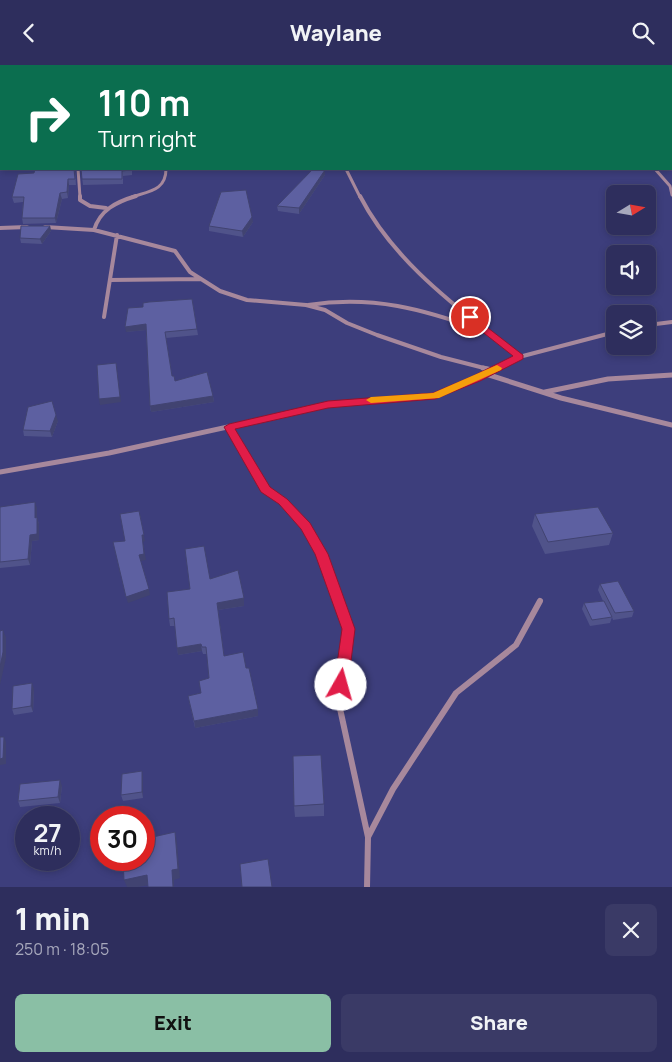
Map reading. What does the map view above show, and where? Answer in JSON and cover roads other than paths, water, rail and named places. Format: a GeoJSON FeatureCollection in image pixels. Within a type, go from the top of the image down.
{"type":"FeatureCollection","features":[{"type":"Feature","properties":{"kind":"street"},"geometry":{"type":"LineString","coordinates":[[78,170],[80,200],[90,206],[106,208]]}},
{"type":"Feature","properties":{"kind":"street"},"geometry":{"type":"LineString","coordinates":[[94,230],[96,220],[106,208],[160,186],[166,180],[166,170]]}},
{"type":"Feature","properties":{"kind":"street"},"geometry":{"type":"LineString","coordinates":[[347,170],[369,214],[402,257],[519,357]]}},
{"type":"Feature","properties":{"kind":"street"},"geometry":{"type":"LineString","coordinates":[[656,170],[670,186],[672,195]]}},
{"type":"Feature","properties":{"kind":"street"},"geometry":{"type":"LineString","coordinates":[[0,228],[64,227],[94,230],[175,251],[190,271],[220,291],[247,300],[306,305],[325,310],[347,323],[377,335],[441,357],[492,370]]}},
{"type":"Feature","properties":{"kind":"street"},"geometry":{"type":"LineString","coordinates":[[104,317],[117,235]]}},
{"type":"Feature","properties":{"kind":"street"},"geometry":{"type":"LineString","coordinates":[[110,280],[201,279]]}},
{"type":"Feature","properties":{"kind":"street"},"geometry":{"type":"LineString","coordinates":[[306,305],[332,300],[378,301],[428,310],[489,333]]}},
{"type":"Feature","properties":{"kind":"street"},"geometry":{"type":"LineString","coordinates":[[656,324],[672,322]]}},
{"type":"Feature","properties":{"kind":"street"},"geometry":{"type":"LineString","coordinates":[[0,472],[109,453],[328,405],[435,395],[486,374],[519,357],[606,335]]}},
{"type":"Feature","properties":{"kind":"street"},"geometry":{"type":"LineString","coordinates":[[486,374],[545,393],[672,425]]}},
{"type":"Feature","properties":{"kind":"street"},"geometry":{"type":"LineString","coordinates":[[545,393],[574,383],[618,376],[672,375]]}},
{"type":"Feature","properties":{"kind":"street"},"geometry":{"type":"LineString","coordinates":[[229,427],[266,489],[283,502],[305,526],[322,554],[336,589],[348,629],[339,704],[368,837],[369,869],[367,887]]}},
{"type":"Feature","properties":{"kind":"street"},"geometry":{"type":"LineString","coordinates":[[368,837],[393,789],[456,693],[516,645],[540,601]]}}]}
